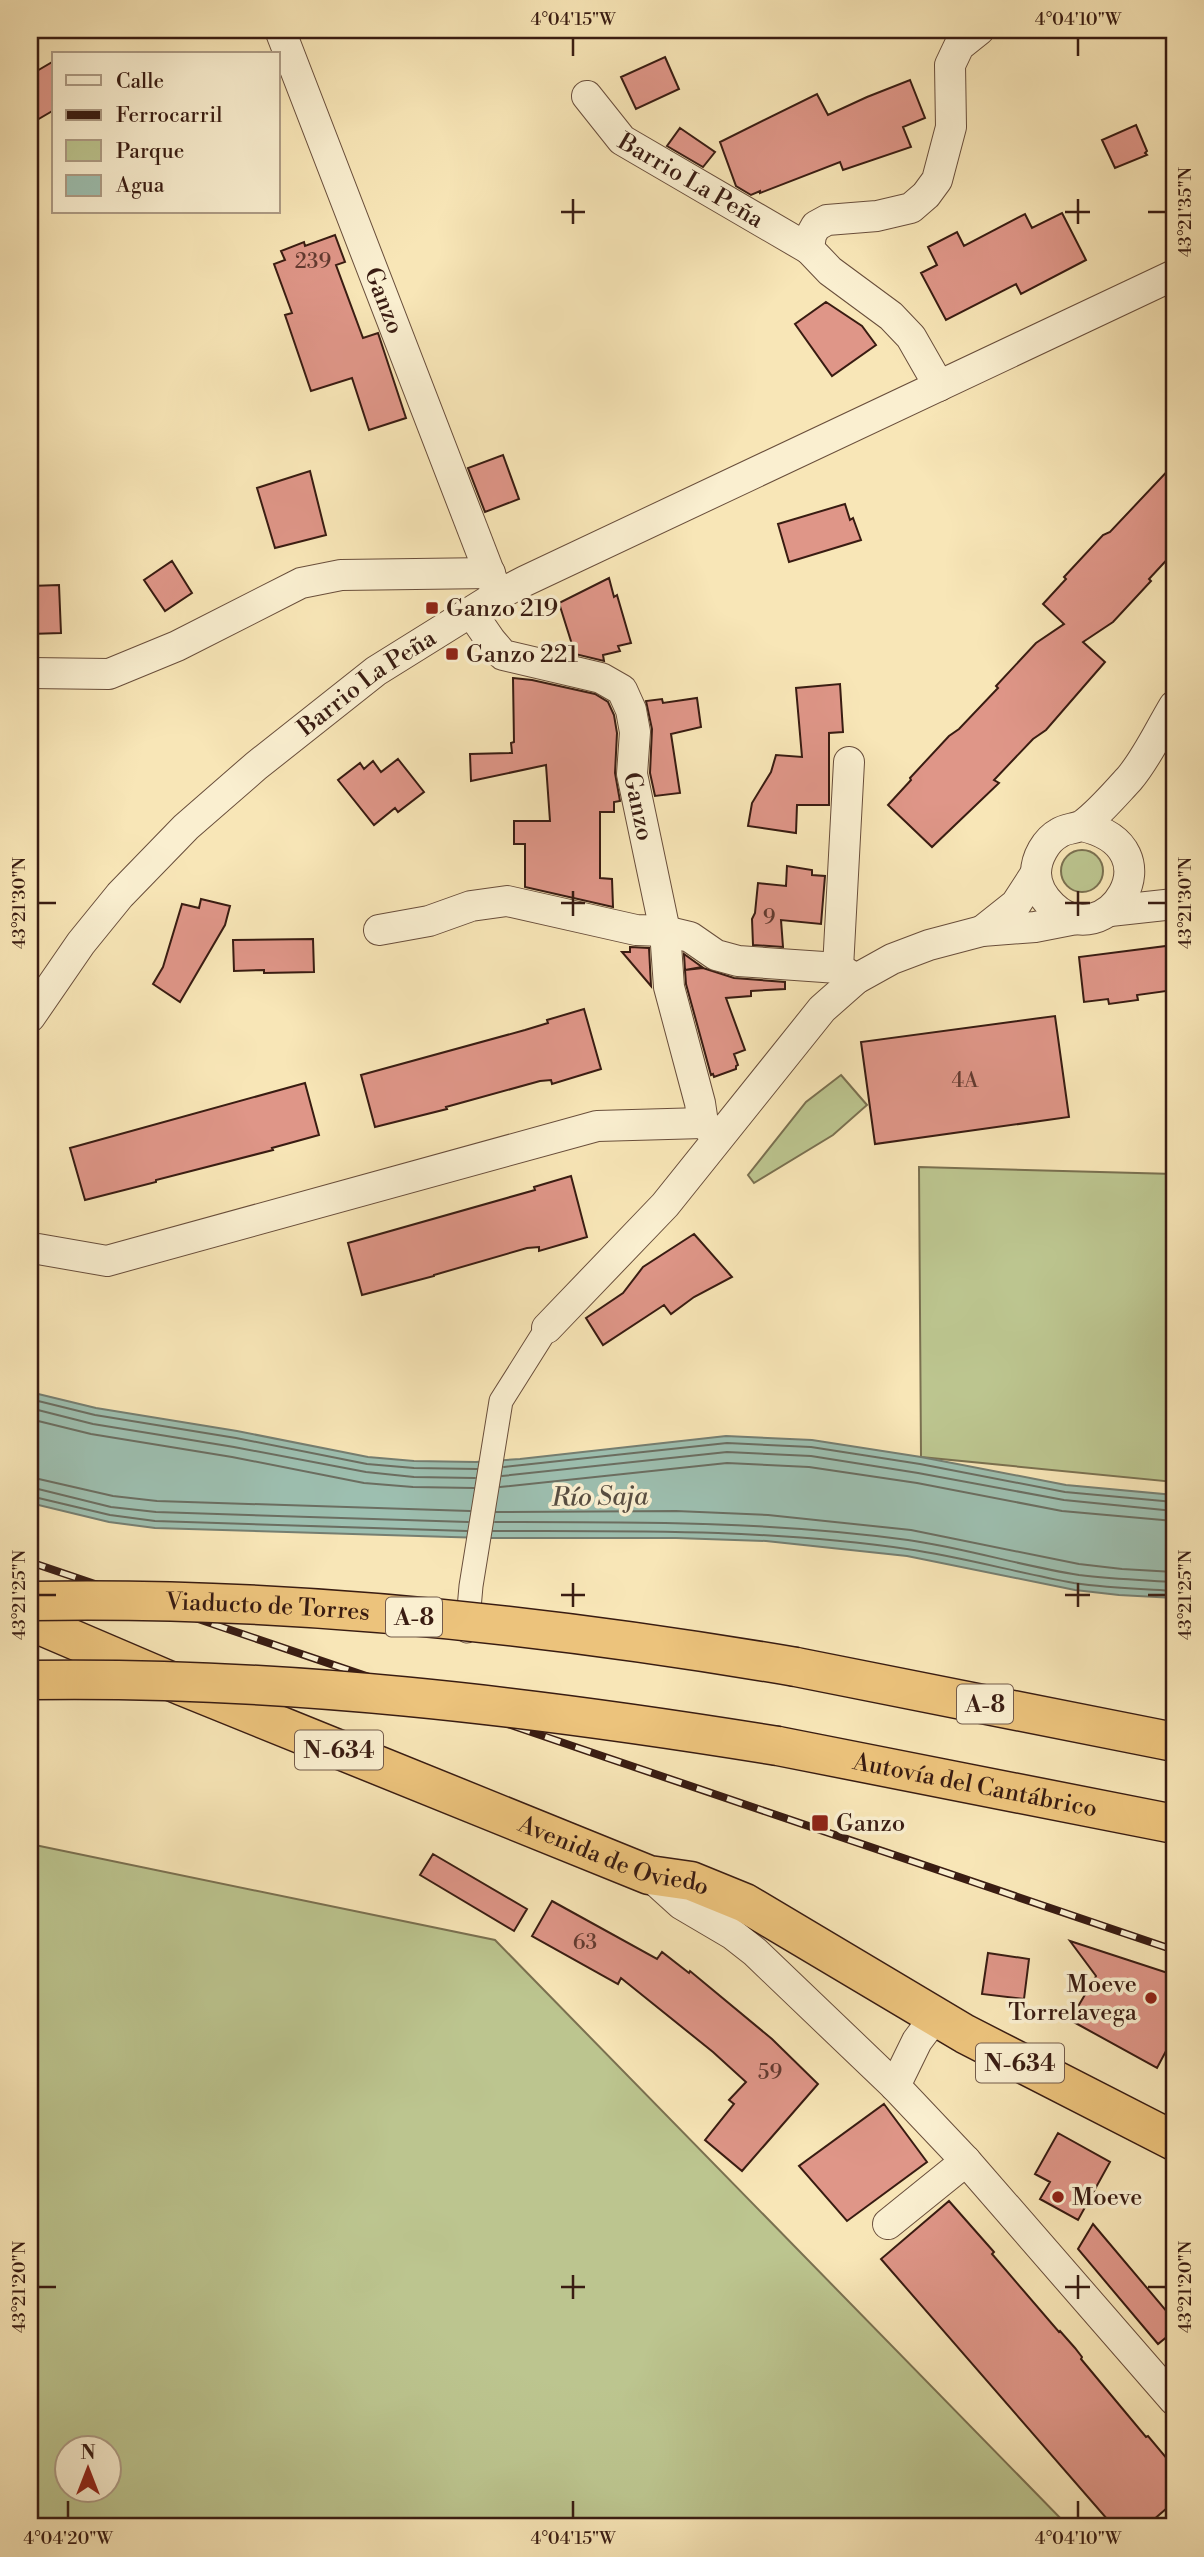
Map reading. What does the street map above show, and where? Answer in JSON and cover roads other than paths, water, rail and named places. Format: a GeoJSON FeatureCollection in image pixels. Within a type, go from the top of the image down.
{"type":"FeatureCollection","features":[{"type":"Feature","properties":{"kind":"highway","name":"Viaducto de Torres"},"geometry":{"type":"LineString","coordinates":[[30,1601],[235,1605],[436,1619],[633,1641],[796,1667]]}},
{"type":"Feature","properties":{"kind":"highway","name":"Avenida de Oviedo"},"geometry":{"type":"LineString","coordinates":[[30,1621],[182,1686],[649,1875],[691,1881],[745,1903],[935,2017],[1174,2141]]}},
{"type":"Feature","properties":{"kind":"highway"},"geometry":{"type":"LineString","coordinates":[[796,1667],[909,1679],[1174,1719]]}},
{"type":"Feature","properties":{"kind":"highway","name":"A-8"},"geometry":{"type":"LineString","coordinates":[[796,1667],[1174,1742]]}},
{"type":"Feature","properties":{"kind":"highway"},"geometry":{"type":"LineString","coordinates":[[30,1680],[228,1684],[416,1697],[628,1721],[788,1748],[1174,1844]]}},
{"type":"Feature","properties":{"kind":"highway","name":"Autovía del Cantábrico"},"geometry":{"type":"LineString","coordinates":[[788,1748],[1174,1824]]}},
{"type":"Feature","properties":{"kind":"street","name":"Ganzo"},"geometry":{"type":"LineString","coordinates":[[280,30],[494,584]]}},
{"type":"Feature","properties":{"kind":"street"},"geometry":{"type":"LineString","coordinates":[[809,249],[811,235],[816,226],[827,220],[877,216],[911,208],[932,188],[937,180],[951,127],[950,65],[959,46],[979,30]]}},
{"type":"Feature","properties":{"kind":"street","name":"Barrio La Peña"},"geometry":{"type":"LineString","coordinates":[[587,96],[622,139],[809,249],[830,271],[891,316],[911,337],[939,386]]}},
{"type":"Feature","properties":{"kind":"street","name":"Barrio La Peña"},"geometry":{"type":"LineString","coordinates":[[30,1017],[81,943],[136,878],[186,827],[256,766],[376,671],[471,612],[494,584],[939,386],[1174,275]]}},
{"type":"Feature","properties":{"kind":"street"},"geometry":{"type":"LineString","coordinates":[[30,674],[109,674],[177,646],[301,583],[341,575],[494,584]]}},
{"type":"Feature","properties":{"kind":"street","name":"Ganzo"},"geometry":{"type":"LineString","coordinates":[[471,612],[503,654],[582,672],[601,678],[622,690],[631,710],[635,732],[632,774],[665,931],[669,987],[700,1103],[712,1130]]}},
{"type":"Feature","properties":{"kind":"street"},"geometry":{"type":"LineString","coordinates":[[1082,826],[1132,776],[1174,706]]}},
{"type":"Feature","properties":{"kind":"street"},"geometry":{"type":"LineString","coordinates":[[467,1637],[471,1586],[501,1401],[547,1328],[665,1205],[712,1130],[822,1009],[847,974],[849,762]]}},
{"type":"Feature","properties":{"kind":"street"},"geometry":{"type":"LineString","coordinates":[[1110,911],[1122,899],[1129,880],[1123,851],[1132,776]]}},
{"type":"Feature","properties":{"kind":"street"},"geometry":{"type":"LineString","coordinates":[[982,931],[1016,904],[1036,873],[1042,850],[1059,832],[1082,826],[1102,830],[1123,851],[1150,887],[1174,901]]}},
{"type":"Feature","properties":{"kind":"street"},"geometry":{"type":"LineString","coordinates":[[1036,873],[1042,897],[1060,914],[1076,919]]}},
{"type":"Feature","properties":{"kind":"street"},"geometry":{"type":"LineString","coordinates":[[379,930],[429,921],[471,906],[507,901],[636,930],[665,931],[691,937],[716,955],[738,961],[847,974],[929,945],[982,931],[1035,927],[1094,918],[1110,911],[1174,901]]}},
{"type":"Feature","properties":{"kind":"street"},"geometry":{"type":"LineString","coordinates":[[38,1249],[107,1261],[597,1126],[712,1130]]}},
{"type":"Feature","properties":{"kind":"street"},"geometry":{"type":"LineString","coordinates":[[649,1875],[681,1904],[732,1934],[755,1952],[895,2086],[966,2161],[1174,2400]]}},
{"type":"Feature","properties":{"kind":"street"},"geometry":{"type":"LineString","coordinates":[[895,2086],[917,2041],[935,2017]]}},
{"type":"Feature","properties":{"kind":"street"},"geometry":{"type":"LineString","coordinates":[[888,2224],[966,2161]]}},
{"type":"Feature","properties":{"kind":"water","name":"Río Saja"},"geometry":{"type":"Polygon","coordinates":[[[30,1392],[96,1408],[237,1431],[368,1457],[476,1462],[726,1436],[812,1440],[921,1457],[1066,1485],[1174,1495],[1174,1598],[1075,1590],[907,1556],[766,1541],[484,1538],[155,1528],[109,1522],[30,1503],[30,1392]]]}},
{"type":"Feature","properties":{"kind":"railway"},"geometry":{"type":"LineString","coordinates":[[30,1562],[1174,1950]]}},
{"type":"Feature","properties":{"kind":"place","name":"Ganzo 219"},"geometry":{"type":"Point","coordinates":[432,608]}},
{"type":"Feature","properties":{"kind":"place","name":"Ganzo 221"},"geometry":{"type":"Point","coordinates":[452,654]}},
{"type":"Feature","properties":{"kind":"place","name":"Ganzo"},"geometry":{"type":"Point","coordinates":[820,1823]}},
{"type":"Feature","properties":{"kind":"place","name":"Moeve Torrelavega"},"geometry":{"type":"Point","coordinates":[1151,1998]}},
{"type":"Feature","properties":{"kind":"place","name":"Moeve"},"geometry":{"type":"Point","coordinates":[1058,2197]}}]}
